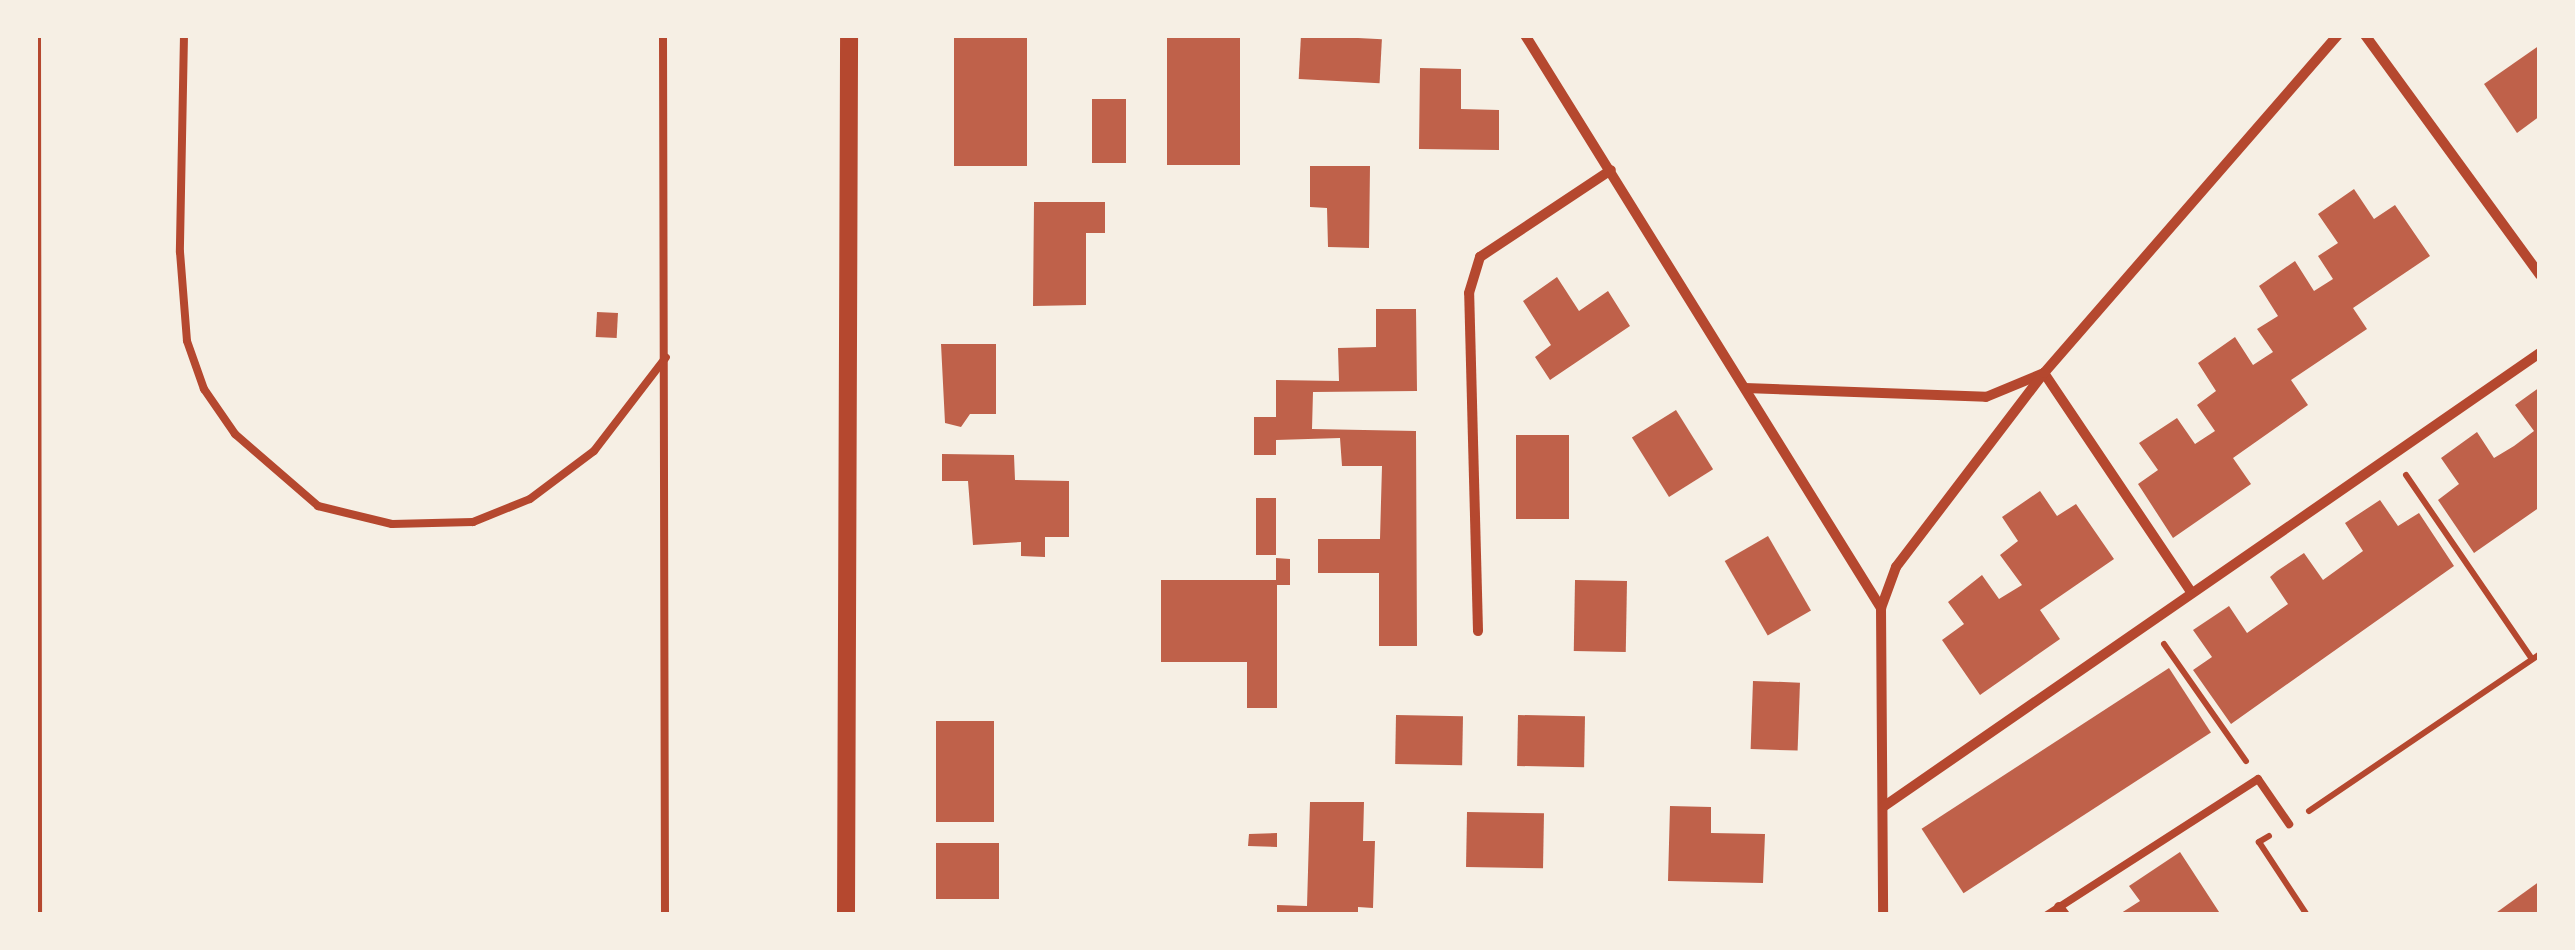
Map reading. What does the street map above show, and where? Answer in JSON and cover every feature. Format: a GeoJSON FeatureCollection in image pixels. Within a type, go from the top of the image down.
{"type":"FeatureCollection","features":[{"type":"Feature","properties":{"kind":"street"},"geometry":{"type":"LineString","coordinates":[[846,915],[849,35]]}},
{"type":"Feature","properties":{"kind":"street"},"geometry":{"type":"LineString","coordinates":[[1525,35],[1881,608]]}},
{"type":"Feature","properties":{"kind":"street"},"geometry":{"type":"LineString","coordinates":[[1883,915],[1881,608],[1896,567],[2044,373],[2338,35]]}},
{"type":"Feature","properties":{"kind":"street"},"geometry":{"type":"LineString","coordinates":[[2365,35],[2540,275]]}},
{"type":"Feature","properties":{"kind":"street"},"geometry":{"type":"LineString","coordinates":[[1478,632],[1469,293],[1480,257],[1611,170]]}},
{"type":"Feature","properties":{"kind":"street"},"geometry":{"type":"LineString","coordinates":[[1884,808],[2540,353]]}},
{"type":"Feature","properties":{"kind":"street"},"geometry":{"type":"LineString","coordinates":[[1745,388],[1986,397],[2044,373]]}},
{"type":"Feature","properties":{"kind":"street"},"geometry":{"type":"LineString","coordinates":[[2044,373],[2192,593]]}},
{"type":"Feature","properties":{"kind":"lane"},"geometry":{"type":"LineString","coordinates":[[37,35],[38,915]]}},
{"type":"Feature","properties":{"kind":"lane"},"geometry":{"type":"LineString","coordinates":[[184,35],[180,252],[188,341],[204,389],[234,434],[318,506],[392,524],[474,522],[530,499],[594,451],[666,357]]}},
{"type":"Feature","properties":{"kind":"lane"},"geometry":{"type":"LineString","coordinates":[[663,35],[664,915]]}},
{"type":"Feature","properties":{"kind":"lane"},"geometry":{"type":"LineString","coordinates":[[2047,915],[2062,911],[2258,778],[2289,824]]}},
{"type":"Feature","properties":{"kind":"path"},"geometry":{"type":"LineString","coordinates":[[2307,915],[2259,842],[2536,657],[2393,454]]}},
{"type":"Feature","properties":{"kind":"path"},"geometry":{"type":"LineString","coordinates":[[2150,623],[2258,778]]}},
{"type":"Feature","properties":{"kind":"building"},"geometry":{"type":"Polygon","coordinates":[[[954,35],[1027,35],[1027,166],[954,166],[954,35]]]}},
{"type":"Feature","properties":{"kind":"building"},"geometry":{"type":"Polygon","coordinates":[[[1167,35],[1240,35],[1240,165],[1167,165],[1167,35]]]}},
{"type":"Feature","properties":{"kind":"building"},"geometry":{"type":"Polygon","coordinates":[[[1301,35],[1382,39],[1380,83],[1299,79],[1301,35]]]}},
{"type":"Feature","properties":{"kind":"building"},"geometry":{"type":"Polygon","coordinates":[[[2540,45],[2540,116],[2517,133],[2484,84],[2540,45]]]}},
{"type":"Feature","properties":{"kind":"building"},"geometry":{"type":"Polygon","coordinates":[[[1420,68],[1461,69],[1461,109],[1499,110],[1499,150],[1419,149],[1420,68]]]}},
{"type":"Feature","properties":{"kind":"building"},"geometry":{"type":"Polygon","coordinates":[[[1092,99],[1126,99],[1126,163],[1092,163],[1092,99]]]}},
{"type":"Feature","properties":{"kind":"building"},"geometry":{"type":"Polygon","coordinates":[[[1310,166],[1370,166],[1369,248],[1328,247],[1327,208],[1310,207],[1310,166]]]}},
{"type":"Feature","properties":{"kind":"building"},"geometry":{"type":"Polygon","coordinates":[[[2354,189],[2374,219],[2395,205],[2430,256],[2353,308],[2367,329],[2291,380],[2308,405],[2233,458],[2251,484],[2173,538],[2138,484],[2158,470],[2139,443],[2177,418],[2195,444],[2215,431],[2197,405],[2216,391],[2198,363],[2235,337],[2253,365],[2273,352],[2257,329],[2278,316],[2259,286],[2295,261],[2314,291],[2333,279],[2318,256],[2338,243],[2318,214],[2354,189]]]}},
{"type":"Feature","properties":{"kind":"building"},"geometry":{"type":"Polygon","coordinates":[[[1034,202],[1105,202],[1105,233],[1086,233],[1086,305],[1033,306],[1034,202]]]}},
{"type":"Feature","properties":{"kind":"building"},"geometry":{"type":"Polygon","coordinates":[[[1557,277],[1579,311],[1608,291],[1630,326],[1550,380],[1535,357],[1551,345],[1523,301],[1557,277]]]}},
{"type":"Feature","properties":{"kind":"building"},"geometry":{"type":"Polygon","coordinates":[[[1376,309],[1416,309],[1417,391],[1313,392],[1312,429],[1416,431],[1417,646],[1379,646],[1379,573],[1318,573],[1318,539],[1380,539],[1382,466],[1342,466],[1340,438],[1276,440],[1276,455],[1254,455],[1254,417],[1276,417],[1276,380],[1339,381],[1338,348],[1376,347],[1376,309]]]}},
{"type":"Feature","properties":{"kind":"building"},"geometry":{"type":"Polygon","coordinates":[[[597,312],[618,313],[617,338],[596,337],[597,312]]]}},
{"type":"Feature","properties":{"kind":"building"},"geometry":{"type":"Polygon","coordinates":[[[941,344],[996,344],[996,414],[970,414],[961,427],[945,423],[941,344]]]}},
{"type":"Feature","properties":{"kind":"building"},"geometry":{"type":"Polygon","coordinates":[[[2540,387],[2540,507],[2474,553],[2438,500],[2459,484],[2441,458],[2477,432],[2494,458],[2514,446],[2534,431],[2515,405],[2540,387]]]}},
{"type":"Feature","properties":{"kind":"building"},"geometry":{"type":"Polygon","coordinates":[[[1676,410],[1713,469],[1669,497],[1632,438],[1676,410]]]}},
{"type":"Feature","properties":{"kind":"building"},"geometry":{"type":"Polygon","coordinates":[[[1516,435],[1569,435],[1569,519],[1516,519],[1516,435]]]}},
{"type":"Feature","properties":{"kind":"building"},"geometry":{"type":"Polygon","coordinates":[[[942,454],[1014,455],[1015,480],[1069,481],[1069,537],[1045,537],[1045,557],[1021,556],[1021,542],[973,545],[968,481],[942,481],[942,454]]]}},
{"type":"Feature","properties":{"kind":"building"},"geometry":{"type":"Polygon","coordinates":[[[2040,491],[2057,516],[2076,504],[2114,559],[2040,610],[2060,639],[1980,695],[1942,640],[1964,624],[1948,602],[1982,575],[1999,599],[2022,585],[2000,555],[2018,541],[2002,517],[2040,491]]]}},
{"type":"Feature","properties":{"kind":"building"},"geometry":{"type":"Polygon","coordinates":[[[1256,498],[1276,498],[1276,555],[1256,555],[1256,498]]]}},
{"type":"Feature","properties":{"kind":"building"},"geometry":{"type":"Polygon","coordinates":[[[2380,500],[2398,526],[2419,513],[2454,566],[2231,724],[2193,670],[2212,657],[2193,630],[2229,606],[2247,633],[2288,604],[2270,577],[2277,571],[2304,553],[2323,580],[2363,551],[2345,523],[2380,500]]]}},
{"type":"Feature","properties":{"kind":"building"},"geometry":{"type":"Polygon","coordinates":[[[1768,536],[1811,610],[1768,635],[1725,561],[1768,536]]]}},
{"type":"Feature","properties":{"kind":"building"},"geometry":{"type":"Polygon","coordinates":[[[1276,558],[1290,559],[1290,585],[1277,585],[1277,708],[1247,708],[1247,662],[1161,662],[1161,580],[1276,580],[1276,558]]]}},
{"type":"Feature","properties":{"kind":"building"},"geometry":{"type":"Polygon","coordinates":[[[1575,580],[1627,581],[1626,652],[1574,651],[1575,580]]]}},
{"type":"Feature","properties":{"kind":"building"},"geometry":{"type":"Polygon","coordinates":[[[2169,668],[2211,733],[1964,893],[1922,829],[2169,668]]]}},
{"type":"Feature","properties":{"kind":"building"},"geometry":{"type":"Polygon","coordinates":[[[1753,681],[1800,683],[1798,751],[1751,749],[1753,681]]]}},
{"type":"Feature","properties":{"kind":"building"},"geometry":{"type":"Polygon","coordinates":[[[1396,715],[1463,716],[1462,765],[1395,764],[1396,715]]]}},
{"type":"Feature","properties":{"kind":"building"},"geometry":{"type":"Polygon","coordinates":[[[1518,715],[1585,716],[1584,767],[1517,766],[1518,715]]]}},
{"type":"Feature","properties":{"kind":"building"},"geometry":{"type":"Polygon","coordinates":[[[936,721],[994,721],[994,822],[936,822],[936,721]]]}},
{"type":"Feature","properties":{"kind":"building"},"geometry":{"type":"Polygon","coordinates":[[[1310,802],[1364,802],[1363,841],[1375,841],[1373,908],[1358,907],[1358,915],[1277,915],[1277,905],[1307,906],[1310,802]]]}},
{"type":"Feature","properties":{"kind":"building"},"geometry":{"type":"Polygon","coordinates":[[[1670,806],[1711,807],[1711,833],[1765,834],[1763,883],[1668,881],[1670,806]]]}},
{"type":"Feature","properties":{"kind":"building"},"geometry":{"type":"Polygon","coordinates":[[[1467,812],[1544,813],[1543,868],[1466,867],[1467,812]]]}},
{"type":"Feature","properties":{"kind":"building"},"geometry":{"type":"Polygon","coordinates":[[[1277,833],[1277,847],[1248,846],[1249,834],[1277,833]]]}},
{"type":"Feature","properties":{"kind":"building"},"geometry":{"type":"Polygon","coordinates":[[[936,843],[999,843],[999,899],[936,899],[936,843]]]}},
{"type":"Feature","properties":{"kind":"building"},"geometry":{"type":"Polygon","coordinates":[[[2180,852],[2221,915],[2118,915],[2140,901],[2129,886],[2180,852]]]}},
{"type":"Feature","properties":{"kind":"building"},"geometry":{"type":"Polygon","coordinates":[[[2540,881],[2540,915],[2493,915],[2540,881]]]}}]}
